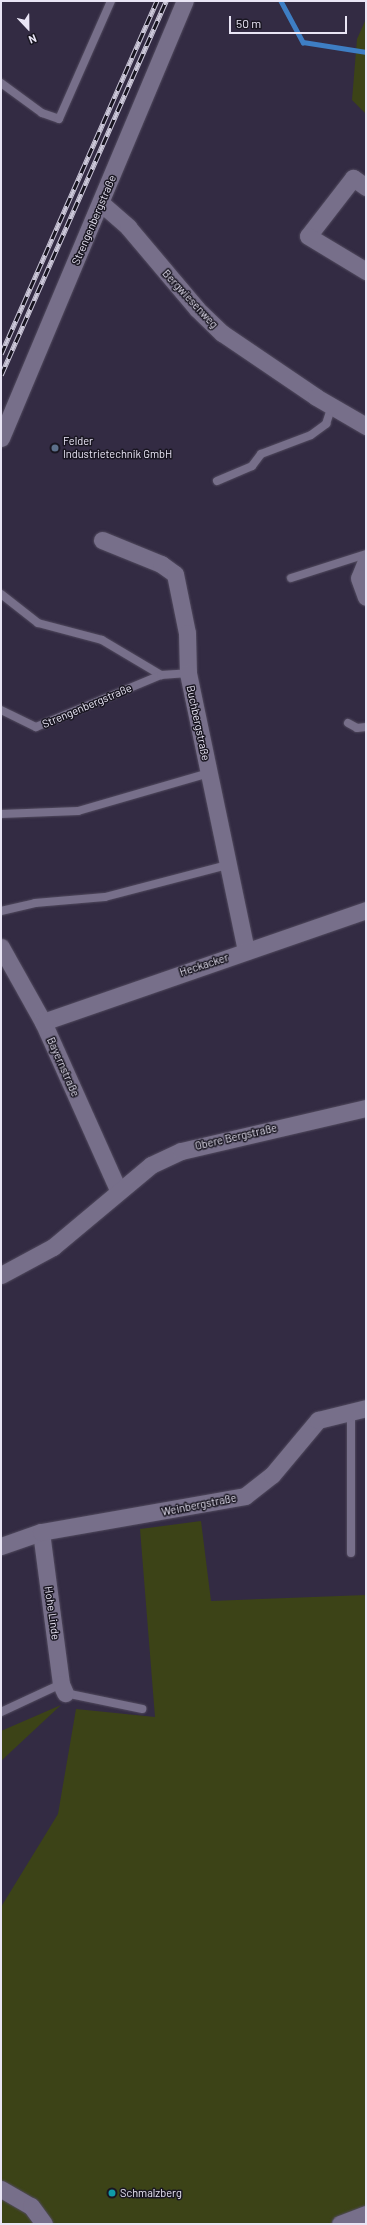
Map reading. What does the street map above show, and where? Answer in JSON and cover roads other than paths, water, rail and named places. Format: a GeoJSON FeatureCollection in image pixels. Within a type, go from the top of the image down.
{"type":"FeatureCollection","features":[{"type":"Feature","properties":{"kind":"street","name":"Strengenbergstraße"},"geometry":{"type":"LineString","coordinates":[[1,438],[102,204],[185,1]]}},
{"type":"Feature","properties":{"kind":"street"},"geometry":{"type":"LineString","coordinates":[[366,187],[353,178],[308,236],[366,271]]}},
{"type":"Feature","properties":{"kind":"street","name":"Bergwiesenweg"},"geometry":{"type":"LineString","coordinates":[[102,204],[128,227],[192,304],[222,333],[332,406],[366,426]]}},
{"type":"Feature","properties":{"kind":"street","name":"Buchbergstraße"},"geometry":{"type":"LineString","coordinates":[[102,540],[161,564],[175,574],[187,633],[188,673],[226,865],[246,951]]}},
{"type":"Feature","properties":{"kind":"street"},"geometry":{"type":"LineString","coordinates":[[366,561],[360,578],[366,597]]}},
{"type":"Feature","properties":{"kind":"street","name":"Heckacker"},"geometry":{"type":"LineString","coordinates":[[42,1022],[366,910]]}},
{"type":"Feature","properties":{"kind":"street","name":"Bayernstraße"},"geometry":{"type":"LineString","coordinates":[[1,947],[42,1022],[118,1190]]}},
{"type":"Feature","properties":{"kind":"street","name":"Obere Bergstraße"},"geometry":{"type":"LineString","coordinates":[[1,1275],[53,1246],[85,1223],[118,1190],[151,1165],[204,1143],[366,1108]]}},
{"type":"Feature","properties":{"kind":"street","name":"Weinbergstraße"},"geometry":{"type":"LineString","coordinates":[[1,1546],[41,1532],[246,1496],[272,1475],[318,1420],[359,1409]]}},
{"type":"Feature","properties":{"kind":"street","name":"Hohe Linde"},"geometry":{"type":"LineString","coordinates":[[41,1532],[63,1689]]}},
{"type":"Feature","properties":{"kind":"street"},"geometry":{"type":"LineString","coordinates":[[1,2189],[32,2206],[44,2224]]}},
{"type":"Feature","properties":{"kind":"street"},"geometry":{"type":"LineString","coordinates":[[340,2224],[366,2214]]}},
{"type":"Feature","properties":{"kind":"lane"},"geometry":{"type":"LineString","coordinates":[[1,83],[42,113],[59,120],[111,1]]}},
{"type":"Feature","properties":{"kind":"lane"},"geometry":{"type":"LineString","coordinates":[[217,481],[252,466],[261,454],[311,435],[326,424],[332,406]]}},
{"type":"Feature","properties":{"kind":"lane"},"geometry":{"type":"LineString","coordinates":[[291,578],[366,554]]}},
{"type":"Feature","properties":{"kind":"lane"},"geometry":{"type":"LineString","coordinates":[[1,594],[38,623],[102,640],[161,675]]}},
{"type":"Feature","properties":{"kind":"lane","name":"Strengenbergstraße"},"geometry":{"type":"LineString","coordinates":[[1,710],[36,728],[161,675],[188,673]]}},
{"type":"Feature","properties":{"kind":"lane"},"geometry":{"type":"LineString","coordinates":[[348,723],[357,728],[366,727]]}},
{"type":"Feature","properties":{"kind":"lane"},"geometry":{"type":"LineString","coordinates":[[1,814],[78,811],[209,773]]}},
{"type":"Feature","properties":{"kind":"lane"},"geometry":{"type":"LineString","coordinates":[[1,911],[35,903],[105,897],[226,865]]}},
{"type":"Feature","properties":{"kind":"lane"},"geometry":{"type":"LineString","coordinates":[[351,1553],[359,1409]]}},
{"type":"Feature","properties":{"kind":"lane"},"geometry":{"type":"LineString","coordinates":[[1,1712],[63,1689],[142,1709]]}},
{"type":"Feature","properties":{"kind":"waterway"},"geometry":{"type":"LineString","coordinates":[[281,1],[303,42],[366,52]]}},
{"type":"Feature","properties":{"kind":"railway"},"geometry":{"type":"LineString","coordinates":[[1,354],[157,1]]}},
{"type":"Feature","properties":{"kind":"railway"},"geometry":{"type":"LineString","coordinates":[[1,375],[166,1]]}},
{"type":"Feature","properties":{"kind":"place","name":"Felder Industrietechnik GmbH"},"geometry":{"type":"Point","coordinates":[55,448]}},
{"type":"Feature","properties":{"kind":"place","name":"Schmalzberg"},"geometry":{"type":"Point","coordinates":[112,2193]}}]}
